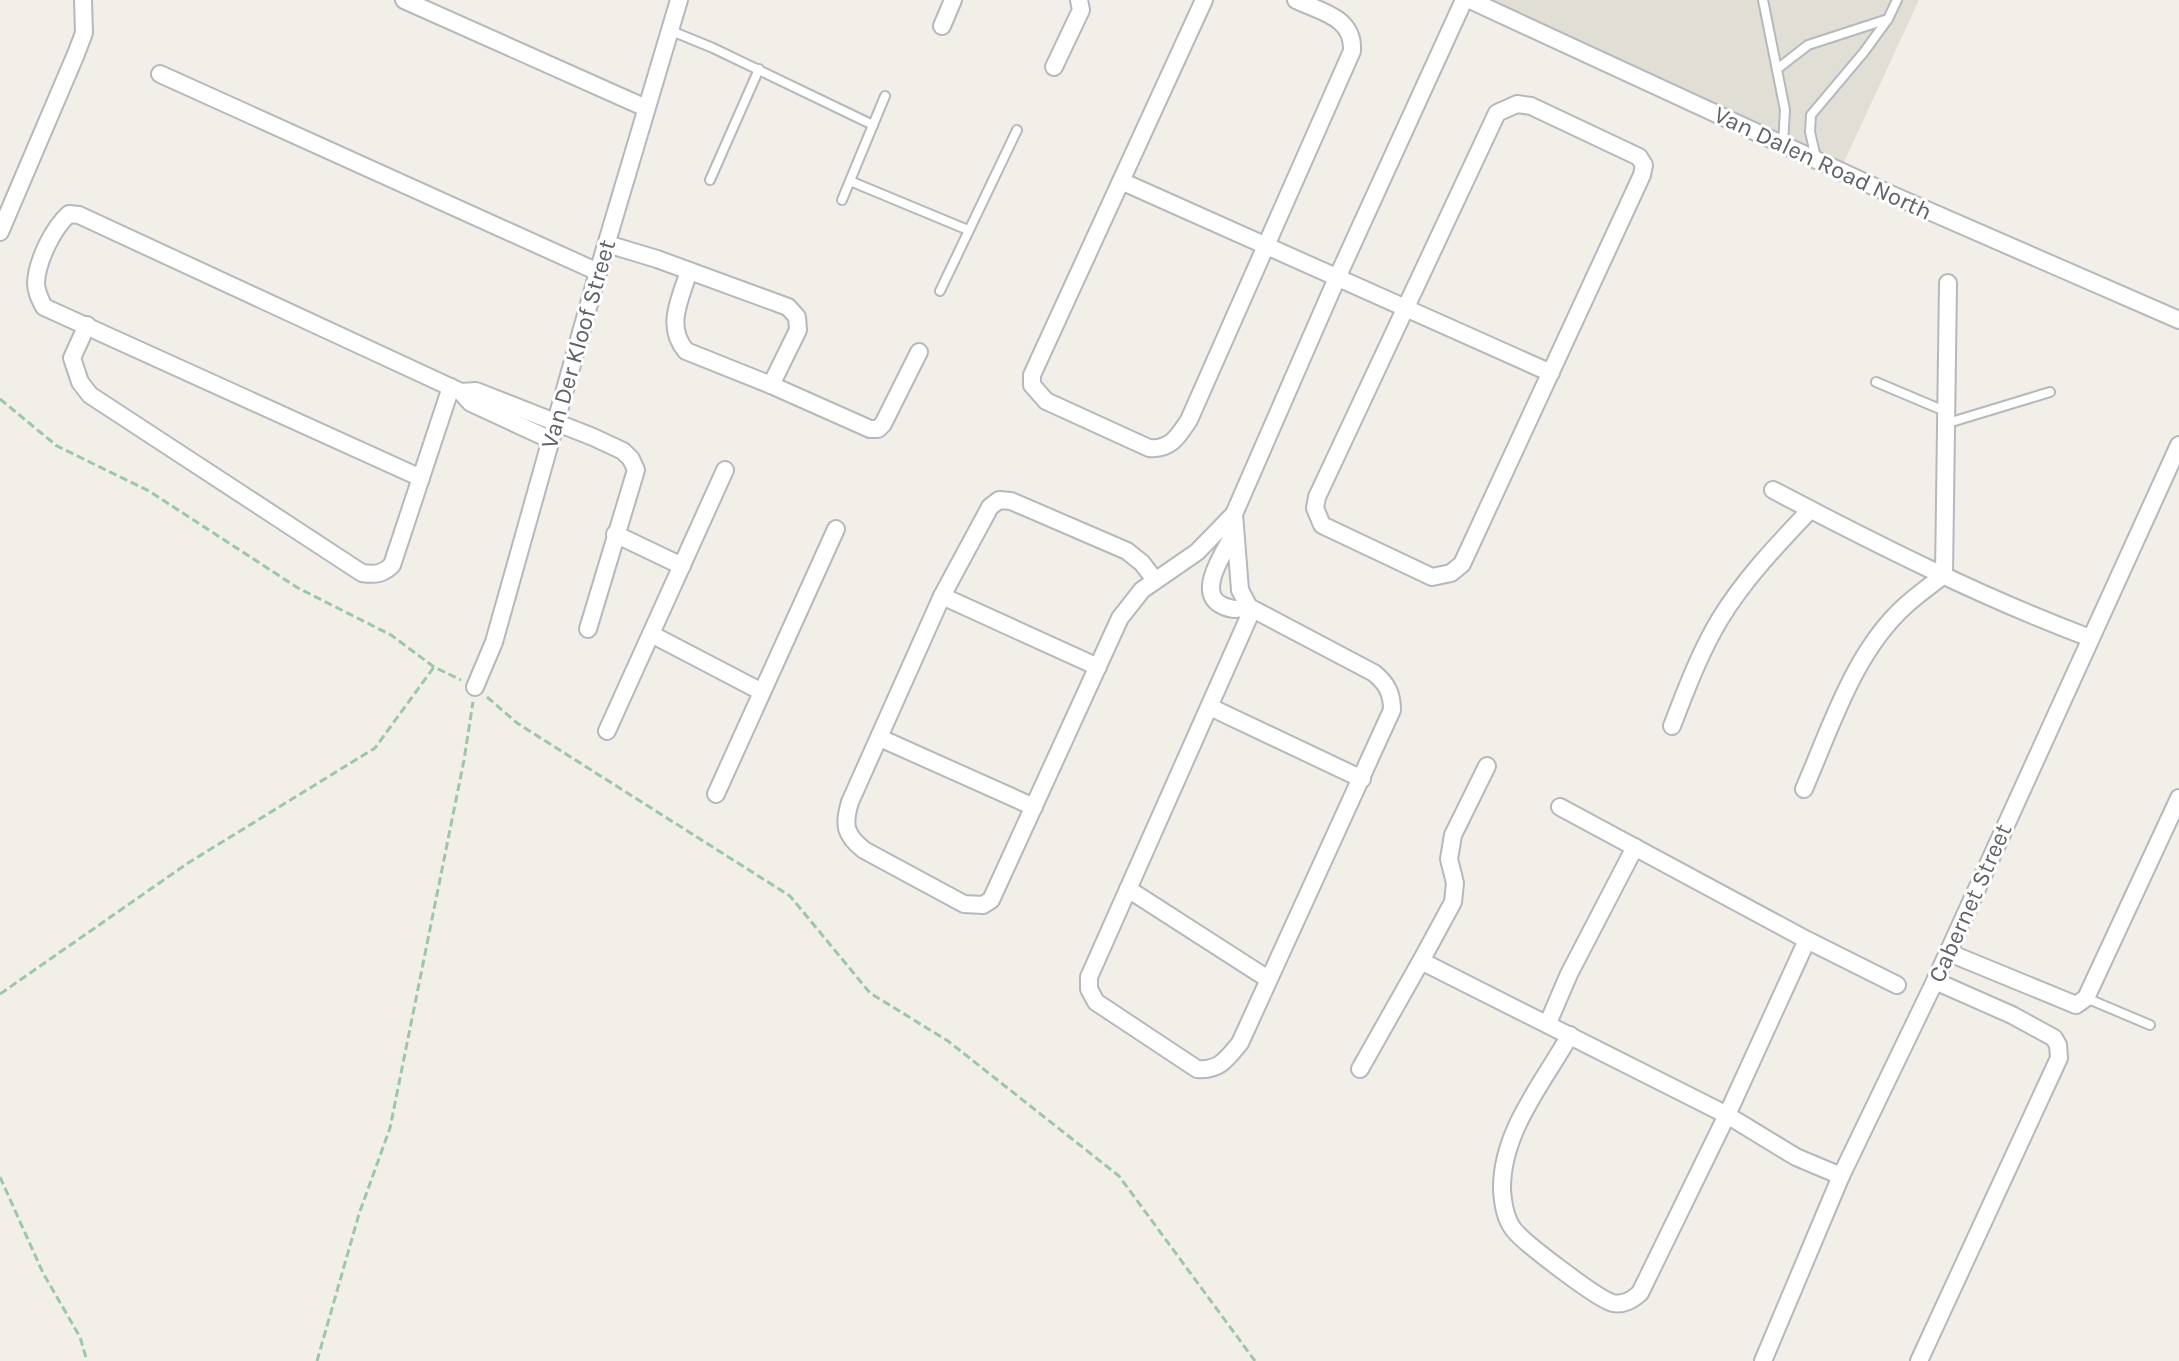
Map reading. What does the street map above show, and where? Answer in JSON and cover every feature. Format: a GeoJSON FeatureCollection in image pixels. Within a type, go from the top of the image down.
{"type":"FeatureCollection","features":[{"type":"Feature","properties":{"kind":"street"},"geometry":{"type":"LineString","coordinates":[[0,232],[84,33],[83,0]]}},
{"type":"Feature","properties":{"kind":"street"},"geometry":{"type":"LineString","coordinates":[[404,0],[646,108]]}},
{"type":"Feature","properties":{"kind":"street","name":"Van Der Kloof Street"},"geometry":{"type":"LineString","coordinates":[[475,687],[494,642],[598,272],[679,0]]}},
{"type":"Feature","properties":{"kind":"street"},"geometry":{"type":"LineString","coordinates":[[942,26],[953,0]]}},
{"type":"Feature","properties":{"kind":"street"},"geometry":{"type":"LineString","coordinates":[[1054,67],[1081,10],[1079,0]]}},
{"type":"Feature","properties":{"kind":"street"},"geometry":{"type":"LineString","coordinates":[[1204,0],[1032,375],[1032,385],[1046,401],[1149,448],[1167,446],[1178,438],[1189,420],[1352,51],[1351,33],[1345,24],[1296,0]]}},
{"type":"Feature","properties":{"kind":"street"},"geometry":{"type":"LineString","coordinates":[[1235,522],[1240,590],[1250,609],[1210,707],[1089,977],[1089,989],[1096,1002],[1197,1069],[1210,1070],[1224,1063],[1240,1043],[1392,710],[1392,698],[1385,683],[1374,673],[1250,609],[1224,607],[1213,599],[1212,580],[1235,522],[1337,278],[1467,0]]}},
{"type":"Feature","properties":{"kind":"street","name":"Van Dalen Road North"},"geometry":{"type":"LineString","coordinates":[[1467,0],[1890,194],[2179,320]]}},
{"type":"Feature","properties":{"kind":"street"},"geometry":{"type":"LineString","coordinates":[[160,74],[598,272]]}},
{"type":"Feature","properties":{"kind":"street"},"geometry":{"type":"LineString","coordinates":[[1517,104],[1531,106],[1639,157],[1644,165],[1462,564],[1451,573],[1432,577],[1322,525],[1315,508],[1317,497],[1404,308],[1497,113],[1506,107],[1517,104]]}},
{"type":"Feature","properties":{"kind":"street"},"geometry":{"type":"LineString","coordinates":[[1121,181],[1551,373]]}},
{"type":"Feature","properties":{"kind":"street"},"geometry":{"type":"LineString","coordinates":[[421,478],[44,307],[36,283],[39,266],[59,222],[69,214],[79,215],[456,390],[476,391],[519,416],[551,440]]}},
{"type":"Feature","properties":{"kind":"street"},"geometry":{"type":"LineString","coordinates":[[607,244],[788,307],[797,317],[798,330],[771,385]]}},
{"type":"Feature","properties":{"kind":"street"},"geometry":{"type":"LineString","coordinates":[[689,271],[673,324],[677,340],[686,351],[870,429],[878,429],[883,424],[919,352]]}},
{"type":"Feature","properties":{"kind":"street"},"geometry":{"type":"LineString","coordinates":[[1804,789],[1846,692],[1874,642],[1904,607],[1944,575],[1948,283]]}},
{"type":"Feature","properties":{"kind":"street"},"geometry":{"type":"LineString","coordinates":[[87,325],[72,358],[80,382],[90,395],[362,573],[379,574],[392,565],[421,478],[456,390]]}},
{"type":"Feature","properties":{"kind":"street"},"geometry":{"type":"LineString","coordinates":[[519,416],[555,423],[623,451],[636,470],[588,629]]}},
{"type":"Feature","properties":{"kind":"street","name":"Cabernet Street"},"geometry":{"type":"LineString","coordinates":[[1763,1361],[1841,1176],[1935,981],[2179,445]]}},
{"type":"Feature","properties":{"kind":"street"},"geometry":{"type":"LineString","coordinates":[[607,731],[725,470]]}},
{"type":"Feature","properties":{"kind":"street"},"geometry":{"type":"LineString","coordinates":[[1773,490],[1944,575],[2090,638]]}},
{"type":"Feature","properties":{"kind":"street"},"geometry":{"type":"LineString","coordinates":[[1155,580],[1142,563],[1127,551],[1011,501],[999,500],[990,507],[942,596],[850,802],[844,820],[846,831],[864,850],[964,904],[983,905],[991,900],[1120,618],[1132,601],[1155,580],[1164,577],[1235,522]]}},
{"type":"Feature","properties":{"kind":"street"},"geometry":{"type":"LineString","coordinates":[[1672,726],[1720,619],[1760,563],[1810,510]]}},
{"type":"Feature","properties":{"kind":"street"},"geometry":{"type":"LineString","coordinates":[[716,794],[836,529]]}},
{"type":"Feature","properties":{"kind":"street"},"geometry":{"type":"LineString","coordinates":[[615,534],[682,566]]}},
{"type":"Feature","properties":{"kind":"street"},"geometry":{"type":"LineString","coordinates":[[942,596],[1098,667]]}},
{"type":"Feature","properties":{"kind":"street"},"geometry":{"type":"LineString","coordinates":[[651,634],[762,692]]}},
{"type":"Feature","properties":{"kind":"street"},"geometry":{"type":"LineString","coordinates":[[1210,707],[1362,779]]}},
{"type":"Feature","properties":{"kind":"street"},"geometry":{"type":"LineString","coordinates":[[880,738],[1034,807]]}},
{"type":"Feature","properties":{"kind":"street"},"geometry":{"type":"LineString","coordinates":[[1360,1069],[1453,902],[1455,883],[1449,859],[1453,835],[1487,766]]}},
{"type":"Feature","properties":{"kind":"street"},"geometry":{"type":"LineString","coordinates":[[1947,952],[2076,1005],[2086,998],[2179,798]]}},
{"type":"Feature","properties":{"kind":"street"},"geometry":{"type":"LineString","coordinates":[[1560,807],[1897,985]]}},
{"type":"Feature","properties":{"kind":"street"},"geometry":{"type":"LineString","coordinates":[[1548,1023],[1569,974],[1635,847]]}},
{"type":"Feature","properties":{"kind":"street"},"geometry":{"type":"LineString","coordinates":[[1128,889],[1268,979]]}},
{"type":"Feature","properties":{"kind":"street"},"geometry":{"type":"LineString","coordinates":[[1570,1035],[1516,1126],[1504,1165],[1503,1202],[1507,1218],[1524,1241],[1608,1301],[1628,1302],[1640,1293],[1727,1115],[1807,940]]}},
{"type":"Feature","properties":{"kind":"street"},"geometry":{"type":"LineString","coordinates":[[1421,961],[1727,1115],[1796,1157],[1841,1176]]}},
{"type":"Feature","properties":{"kind":"street"},"geometry":{"type":"LineString","coordinates":[[1919,1361],[2060,1051],[2054,1038],[2012,1015],[1935,981]]}},
{"type":"Feature","properties":{"kind":"lane"},"geometry":{"type":"LineString","coordinates":[[1763,0],[1785,110],[1783,145]]}},
{"type":"Feature","properties":{"kind":"lane"},"geometry":{"type":"LineString","coordinates":[[1816,158],[1810,132],[1811,115],[1846,76],[1888,19],[1897,0]]}},
{"type":"Feature","properties":{"kind":"lane"},"geometry":{"type":"LineString","coordinates":[[1777,69],[1808,45],[1888,19]]}},
{"type":"Feature","properties":{"kind":"lane"},"geometry":{"type":"LineString","coordinates":[[669,30],[759,69],[873,125]]}},
{"type":"Feature","properties":{"kind":"lane"},"geometry":{"type":"LineString","coordinates":[[710,180],[759,69]]}},
{"type":"Feature","properties":{"kind":"lane"},"geometry":{"type":"LineString","coordinates":[[842,200],[885,96]]}},
{"type":"Feature","properties":{"kind":"lane"},"geometry":{"type":"LineString","coordinates":[[940,291],[1017,130]]}},
{"type":"Feature","properties":{"kind":"lane"},"geometry":{"type":"LineString","coordinates":[[850,181],[968,230]]}},
{"type":"Feature","properties":{"kind":"lane"},"geometry":{"type":"LineString","coordinates":[[1876,382],[1948,418],[2050,392]]}},
{"type":"Feature","properties":{"kind":"lane"},"geometry":{"type":"LineString","coordinates":[[2086,998],[2150,1025]]}},
{"type":"Feature","properties":{"kind":"path"},"geometry":{"type":"LineString","coordinates":[[0,399],[57,446],[149,491],[298,588],[391,635],[434,667],[475,687],[517,723],[790,896],[870,993],[948,1041],[1119,1176],[1255,1361]]}},
{"type":"Feature","properties":{"kind":"path"},"geometry":{"type":"LineString","coordinates":[[0,994],[188,863],[375,748],[434,667]]}},
{"type":"Feature","properties":{"kind":"path"},"geometry":{"type":"LineString","coordinates":[[317,1361],[359,1214],[390,1128],[464,760],[475,687]]}},
{"type":"Feature","properties":{"kind":"path"},"geometry":{"type":"LineString","coordinates":[[0,1177],[43,1273],[80,1337],[87,1361]]}},
{"type":"Feature","properties":{"kind":"shaded area"},"geometry":{"type":"Polygon","coordinates":[[[1489,0],[1919,0],[1844,162],[1489,0]]]}}]}
